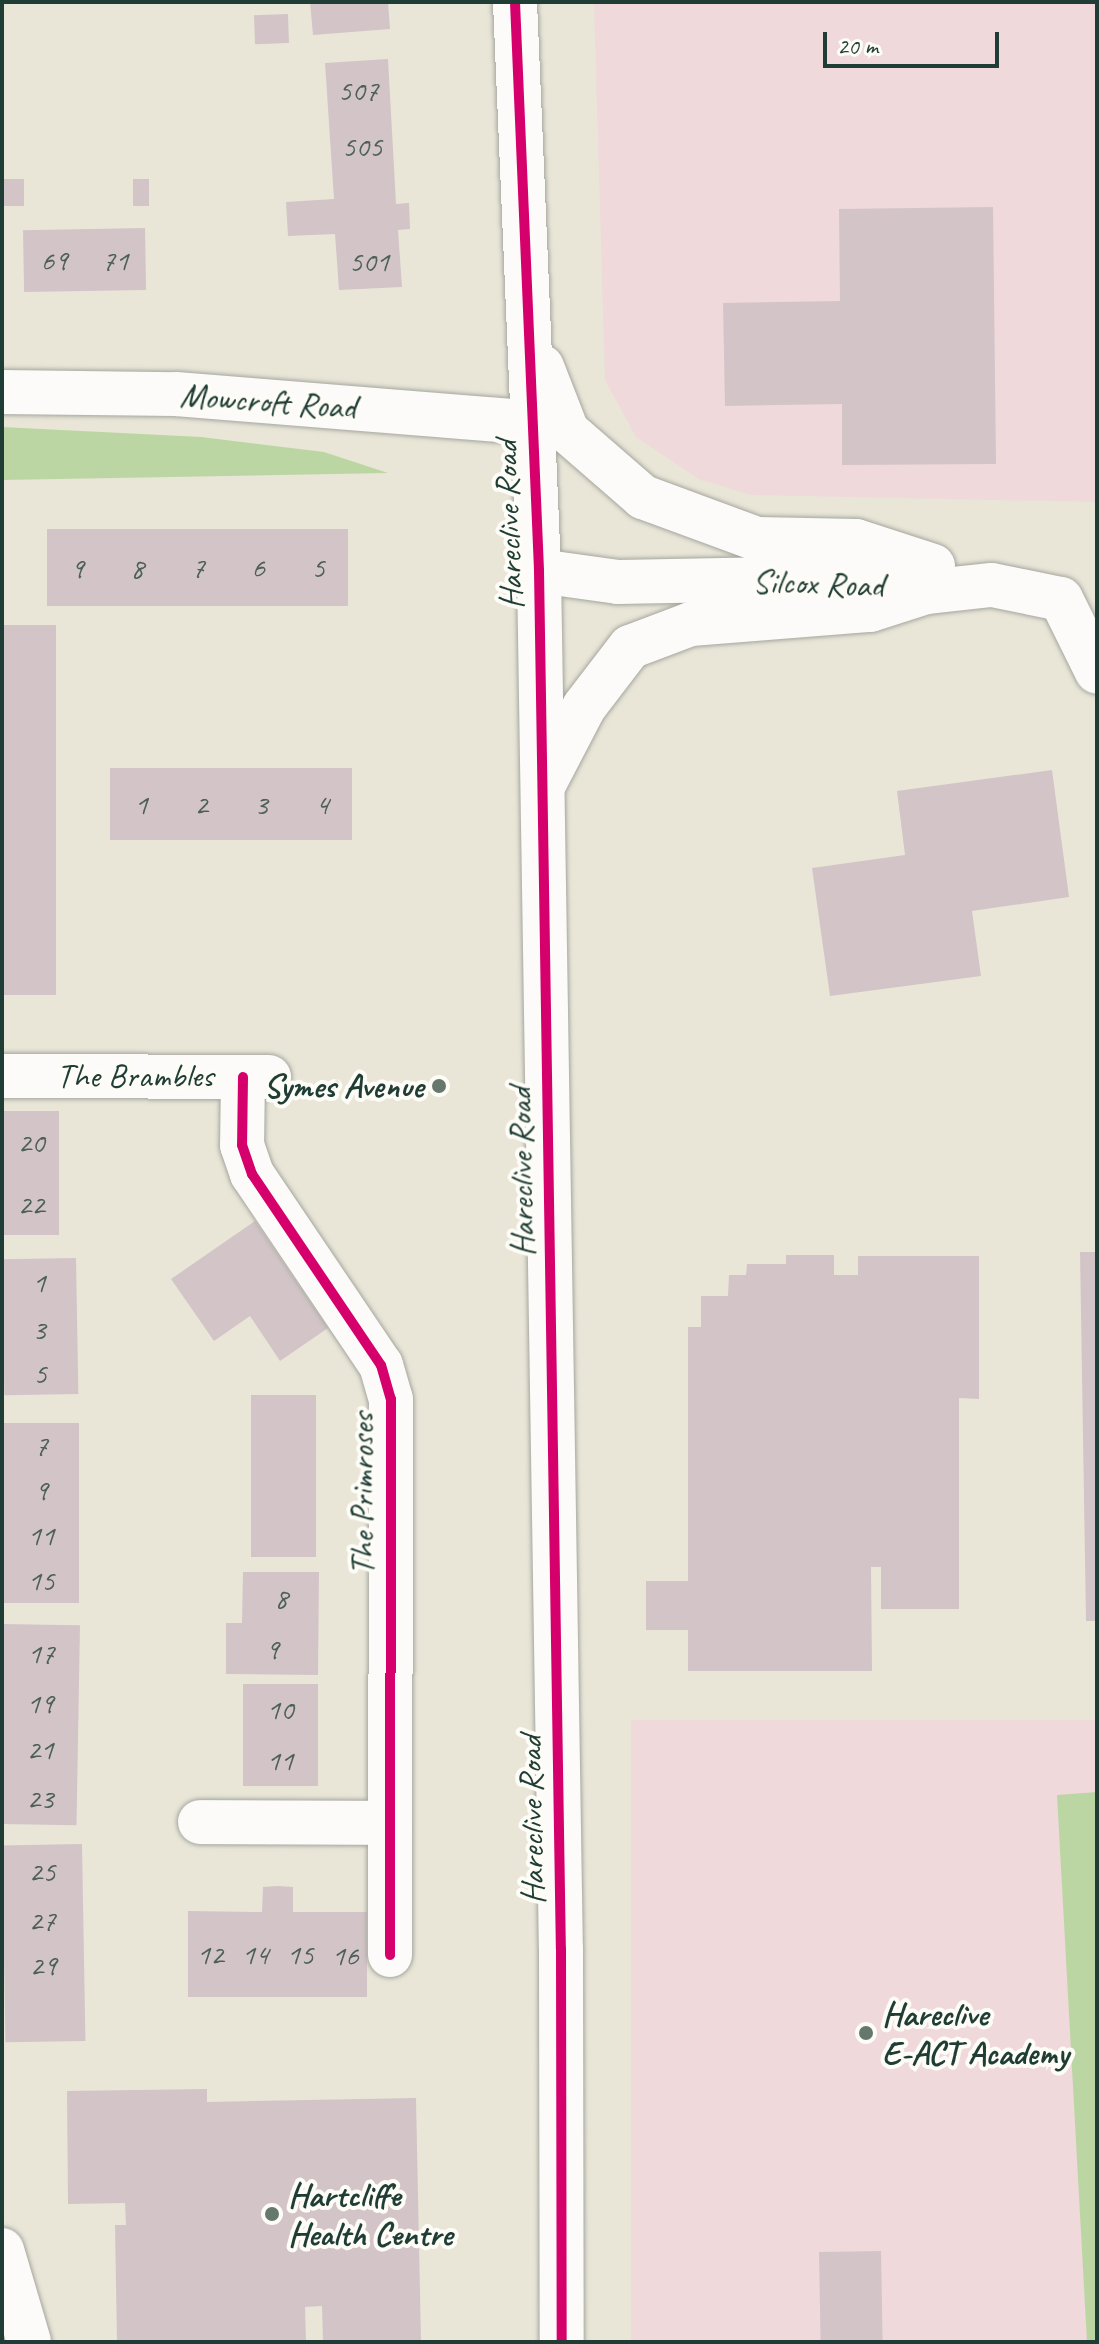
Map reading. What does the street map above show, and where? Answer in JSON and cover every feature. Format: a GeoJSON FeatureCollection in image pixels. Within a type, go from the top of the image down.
{"type":"FeatureCollection","features":[{"type":"Feature","properties":{"kind":"street","name":"Hareclive Road"},"geometry":{"type":"LineString","coordinates":[[515,2],[539,571],[561,1965],[562,2342]]}},
{"type":"Feature","properties":{"kind":"street"},"geometry":{"type":"LineString","coordinates":[[529,335],[567,431],[643,497],[757,539],[856,541],[992,585]]}},
{"type":"Feature","properties":{"kind":"street","name":"Mowcroft Road"},"geometry":{"type":"LineString","coordinates":[[2,392],[176,394],[533,423]]}},
{"type":"Feature","properties":{"kind":"street","name":"Silcox Road"},"geometry":{"type":"LineString","coordinates":[[539,571],[618,582],[869,577],[926,592],[992,585],[1079,605],[1097,672]]}},
{"type":"Feature","properties":{"kind":"street"},"geometry":{"type":"LineString","coordinates":[[543,786],[584,707],[630,647],[691,624],[870,610],[926,592]]}},
{"type":"Feature","properties":{"kind":"street","name":"The Brambles"},"geometry":{"type":"LineString","coordinates":[[2,1076],[256,1077]]}},
{"type":"Feature","properties":{"kind":"street","name":"The Primroses"},"geometry":{"type":"LineString","coordinates":[[256,1077],[242,1145],[252,1174],[381,1365],[389,1389],[390,1955]]}},
{"type":"Feature","properties":{"kind":"street"},"geometry":{"type":"LineString","coordinates":[[200,1822],[390,1823]]}},
{"type":"Feature","properties":{"kind":"street"},"geometry":{"type":"LineString","coordinates":[[2,2250],[29,2342]]}},
{"type":"Feature","properties":{"kind":"shaded area"},"geometry":{"type":"Polygon","coordinates":[[[594,2],[1097,2],[1097,502],[751,495],[699,479],[636,437],[605,380],[594,2]]]}},
{"type":"Feature","properties":{"kind":"shaded area","name":"Hareclive E-ACT Academy"},"geometry":{"type":"Polygon","coordinates":[[[631,1720],[1097,1720],[1097,2342],[631,2342],[631,1720]]]}},
{"type":"Feature","properties":{"kind":"green space"},"geometry":{"type":"Polygon","coordinates":[[[2,427],[201,437],[324,452],[388,473],[2,480],[2,427]]]}},
{"type":"Feature","properties":{"kind":"green space"},"geometry":{"type":"Polygon","coordinates":[[[1097,1792],[1097,2342],[1087,2342],[1057,1795],[1097,1792]]]}},
{"type":"Feature","properties":{"kind":"building"},"geometry":{"type":"Polygon","coordinates":[[[310,2],[388,2],[390,29],[313,35],[310,2]]]}},
{"type":"Feature","properties":{"kind":"building"},"geometry":{"type":"Polygon","coordinates":[[[288,14],[289,43],[255,44],[254,15],[288,14]]]}},
{"type":"Feature","properties":{"kind":"building"},"geometry":{"type":"Polygon","coordinates":[[[388,59],[396,204],[409,203],[410,229],[398,230],[402,287],[339,290],[335,234],[288,236],[286,202],[334,199],[325,63],[388,59]]]}},
{"type":"Feature","properties":{"kind":"building"},"geometry":{"type":"Polygon","coordinates":[[[2,179],[24,179],[24,206],[2,206],[2,179]]]}},
{"type":"Feature","properties":{"kind":"building"},"geometry":{"type":"Polygon","coordinates":[[[133,179],[149,179],[149,206],[133,206],[133,179]]]}},
{"type":"Feature","properties":{"kind":"building"},"geometry":{"type":"Polygon","coordinates":[[[993,207],[996,464],[842,465],[842,404],[725,406],[723,303],[840,301],[839,209],[993,207]]]}},
{"type":"Feature","properties":{"kind":"building"},"geometry":{"type":"Polygon","coordinates":[[[145,228],[146,290],[24,292],[23,230],[145,228]]]}},
{"type":"Feature","properties":{"kind":"building"},"geometry":{"type":"Polygon","coordinates":[[[47,529],[348,529],[348,606],[47,606],[47,529]]]}},
{"type":"Feature","properties":{"kind":"building"},"geometry":{"type":"Polygon","coordinates":[[[2,625],[56,625],[56,995],[2,995],[2,625]]]}},
{"type":"Feature","properties":{"kind":"building"},"geometry":{"type":"Polygon","coordinates":[[[110,768],[352,768],[352,840],[110,840],[110,768]]]}},
{"type":"Feature","properties":{"kind":"building"},"geometry":{"type":"Polygon","coordinates":[[[1052,770],[1069,897],[972,911],[981,976],[830,996],[812,868],[905,855],[897,791],[1052,770]]]}},
{"type":"Feature","properties":{"kind":"building"},"geometry":{"type":"Polygon","coordinates":[[[2,1111],[59,1111],[59,1235],[2,1235],[2,1111]]]}},
{"type":"Feature","properties":{"kind":"building"},"geometry":{"type":"Polygon","coordinates":[[[255,1221],[328,1328],[280,1361],[250,1316],[214,1341],[171,1279],[255,1221]]]}},
{"type":"Feature","properties":{"kind":"building"},"geometry":{"type":"Polygon","coordinates":[[[1080,1252],[1097,1252],[1097,1621],[1086,1621],[1080,1252]]]}},
{"type":"Feature","properties":{"kind":"building"},"geometry":{"type":"Polygon","coordinates":[[[786,1255],[834,1255],[834,1275],[858,1275],[858,1256],[979,1256],[979,1399],[959,1398],[959,1609],[881,1609],[881,1567],[871,1567],[872,1671],[688,1671],[688,1630],[646,1630],[646,1581],[688,1581],[688,1327],[701,1327],[701,1296],[728,1296],[729,1275],[746,1275],[747,1264],[786,1264],[786,1255]]]}},
{"type":"Feature","properties":{"kind":"building"},"geometry":{"type":"Polygon","coordinates":[[[76,1258],[78,1394],[4,1395],[2,1259],[76,1258]]]}},
{"type":"Feature","properties":{"kind":"building"},"geometry":{"type":"Polygon","coordinates":[[[251,1395],[316,1395],[316,1557],[251,1557],[251,1395]]]}},
{"type":"Feature","properties":{"kind":"building"},"geometry":{"type":"Polygon","coordinates":[[[2,1423],[79,1423],[79,1603],[2,1603],[2,1423]]]}},
{"type":"Feature","properties":{"kind":"building"},"geometry":{"type":"Polygon","coordinates":[[[243,1572],[319,1572],[318,1675],[226,1674],[226,1623],[242,1623],[243,1572]]]}},
{"type":"Feature","properties":{"kind":"building"},"geometry":{"type":"Polygon","coordinates":[[[2,1624],[80,1625],[76,1825],[2,1824],[2,1624]]]}},
{"type":"Feature","properties":{"kind":"building"},"geometry":{"type":"Polygon","coordinates":[[[243,1684],[318,1684],[318,1786],[243,1786],[243,1684]]]}},
{"type":"Feature","properties":{"kind":"building"},"geometry":{"type":"Polygon","coordinates":[[[82,1844],[85,2041],[5,2042],[2,1845],[82,1844]]]}},
{"type":"Feature","properties":{"kind":"building"},"geometry":{"type":"Polygon","coordinates":[[[263,1887],[293,1887],[293,1912],[367,1912],[367,1997],[188,1997],[188,1911],[262,1912],[263,1887]]]}},
{"type":"Feature","properties":{"kind":"building","name":"Hartcliffe Health Centre"},"geometry":{"type":"Polygon","coordinates":[[[207,2089],[207,2102],[416,2098],[421,2342],[323,2342],[322,2306],[305,2307],[306,2342],[117,2342],[115,2225],[126,2225],[125,2203],[68,2204],[67,2091],[207,2089]]]}},
{"type":"Feature","properties":{"kind":"building"},"geometry":{"type":"Polygon","coordinates":[[[881,2251],[883,2342],[821,2342],[819,2252],[881,2251]]]}},
{"type":"Feature","properties":{"kind":"cycle path"},"geometry":{"type":"LineString","coordinates":[[515,2],[539,571],[561,1949],[562,2342]]}},
{"type":"Feature","properties":{"kind":"cycle path"},"geometry":{"type":"LineString","coordinates":[[243,1077],[242,1145],[252,1174],[381,1365],[391,1399],[390,1955]]}},
{"type":"Feature","properties":{"kind":"place","name":"Symes Avenue"},"geometry":{"type":"Point","coordinates":[439,1086]}},
{"type":"Feature","properties":{"kind":"place","name":"Hareclive E-ACT Academy"},"geometry":{"type":"Point","coordinates":[866,2033]}},
{"type":"Feature","properties":{"kind":"place","name":"Hartcliffe Health Centre"},"geometry":{"type":"Point","coordinates":[272,2214]}}]}
